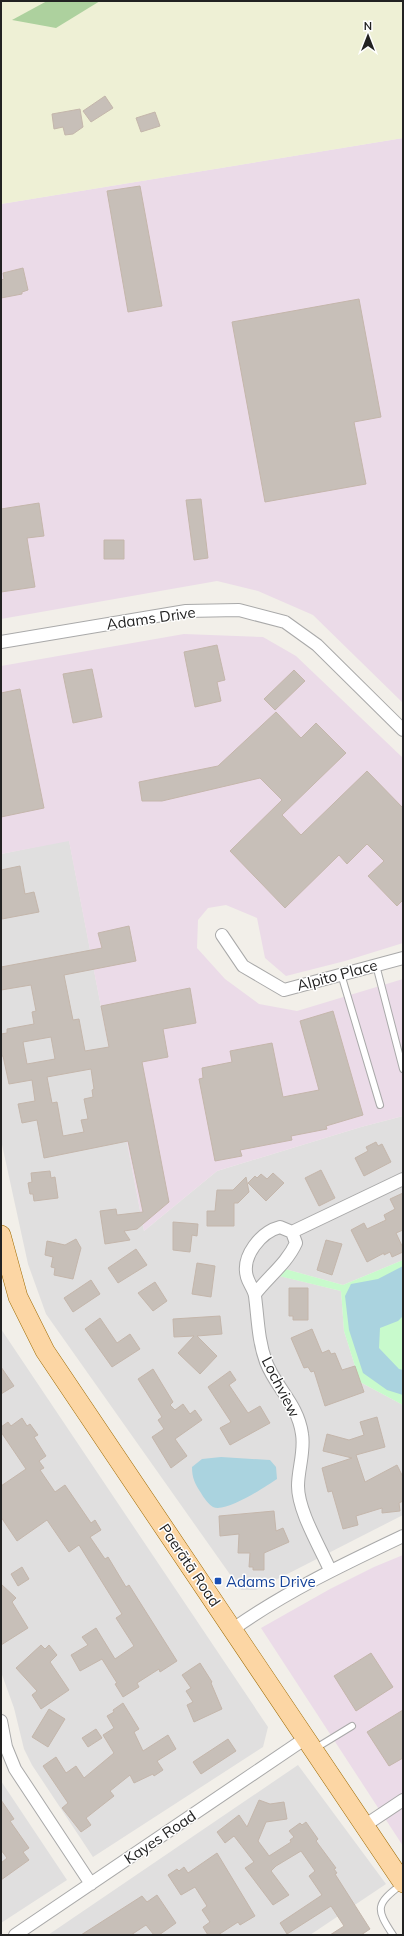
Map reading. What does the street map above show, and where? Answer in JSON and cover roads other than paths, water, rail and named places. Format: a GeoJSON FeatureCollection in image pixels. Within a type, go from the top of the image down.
{"type":"FeatureCollection","features":[{"type":"Feature","properties":{"kind":"main road","name":"Paerātā Road"},"geometry":{"type":"LineString","coordinates":[[1,1235],[18,1297],[45,1350],[403,1883]]}},
{"type":"Feature","properties":{"kind":"street","name":"Adams Drive"},"geometry":{"type":"LineString","coordinates":[[1,642],[186,611],[239,610],[285,622],[316,645],[403,730]]}},
{"type":"Feature","properties":{"kind":"street","name":"Alpito Place"},"geometry":{"type":"LineString","coordinates":[[222,935],[243,966],[284,990],[403,958]]}},
{"type":"Feature","properties":{"kind":"street"},"geometry":{"type":"LineString","coordinates":[[255,1294],[265,1281],[291,1255],[296,1243],[292,1232],[403,1179]]}},
{"type":"Feature","properties":{"kind":"street","name":"Lochview"},"geometry":{"type":"LineString","coordinates":[[292,1232],[280,1227],[270,1230],[257,1242],[246,1261],[247,1276],[255,1294],[259,1335],[267,1363],[295,1408],[303,1435],[298,1487],[305,1517],[330,1570]]}},
{"type":"Feature","properties":{"kind":"street"},"geometry":{"type":"LineString","coordinates":[[233,1629],[330,1570],[403,1536]]}},
{"type":"Feature","properties":{"kind":"street"},"geometry":{"type":"LineString","coordinates":[[1,1721],[6,1747],[15,1769],[91,1884]]}},
{"type":"Feature","properties":{"kind":"street","name":"Kayes Road"},"geometry":{"type":"LineString","coordinates":[[15,1935],[91,1884],[309,1744]]}},
{"type":"Feature","properties":{"kind":"street"},"geometry":{"type":"LineString","coordinates":[[364,1826],[403,1800]]}},
{"type":"Feature","properties":{"kind":"lane"},"geometry":{"type":"LineString","coordinates":[[376,965],[403,1069]]}},
{"type":"Feature","properties":{"kind":"lane"},"geometry":{"type":"LineString","coordinates":[[341,974],[380,1105]]}},
{"type":"Feature","properties":{"kind":"lane"},"geometry":{"type":"LineString","coordinates":[[309,1744],[352,1726]]}},
{"type":"Feature","properties":{"kind":"lane"},"geometry":{"type":"LineString","coordinates":[[393,1935],[382,1917],[380,1909],[386,1896],[403,1883]]}},
{"type":"Feature","properties":{"kind":"water"},"geometry":{"type":"Polygon","coordinates":[[[403,1266],[403,1316],[398,1321],[380,1328],[379,1348],[399,1369],[403,1370],[403,1395],[387,1390],[363,1373],[349,1330],[345,1296],[351,1284],[378,1279],[403,1266]]]}},
{"type":"Feature","properties":{"kind":"water"},"geometry":{"type":"Polygon","coordinates":[[[221,1457],[270,1460],[276,1467],[277,1479],[236,1503],[219,1508],[213,1507],[206,1501],[197,1487],[193,1478],[192,1467],[202,1459],[221,1457]]]}},
{"type":"Feature","properties":{"kind":"place","name":"Adams Drive"},"geometry":{"type":"Point","coordinates":[218,1581]}}]}
